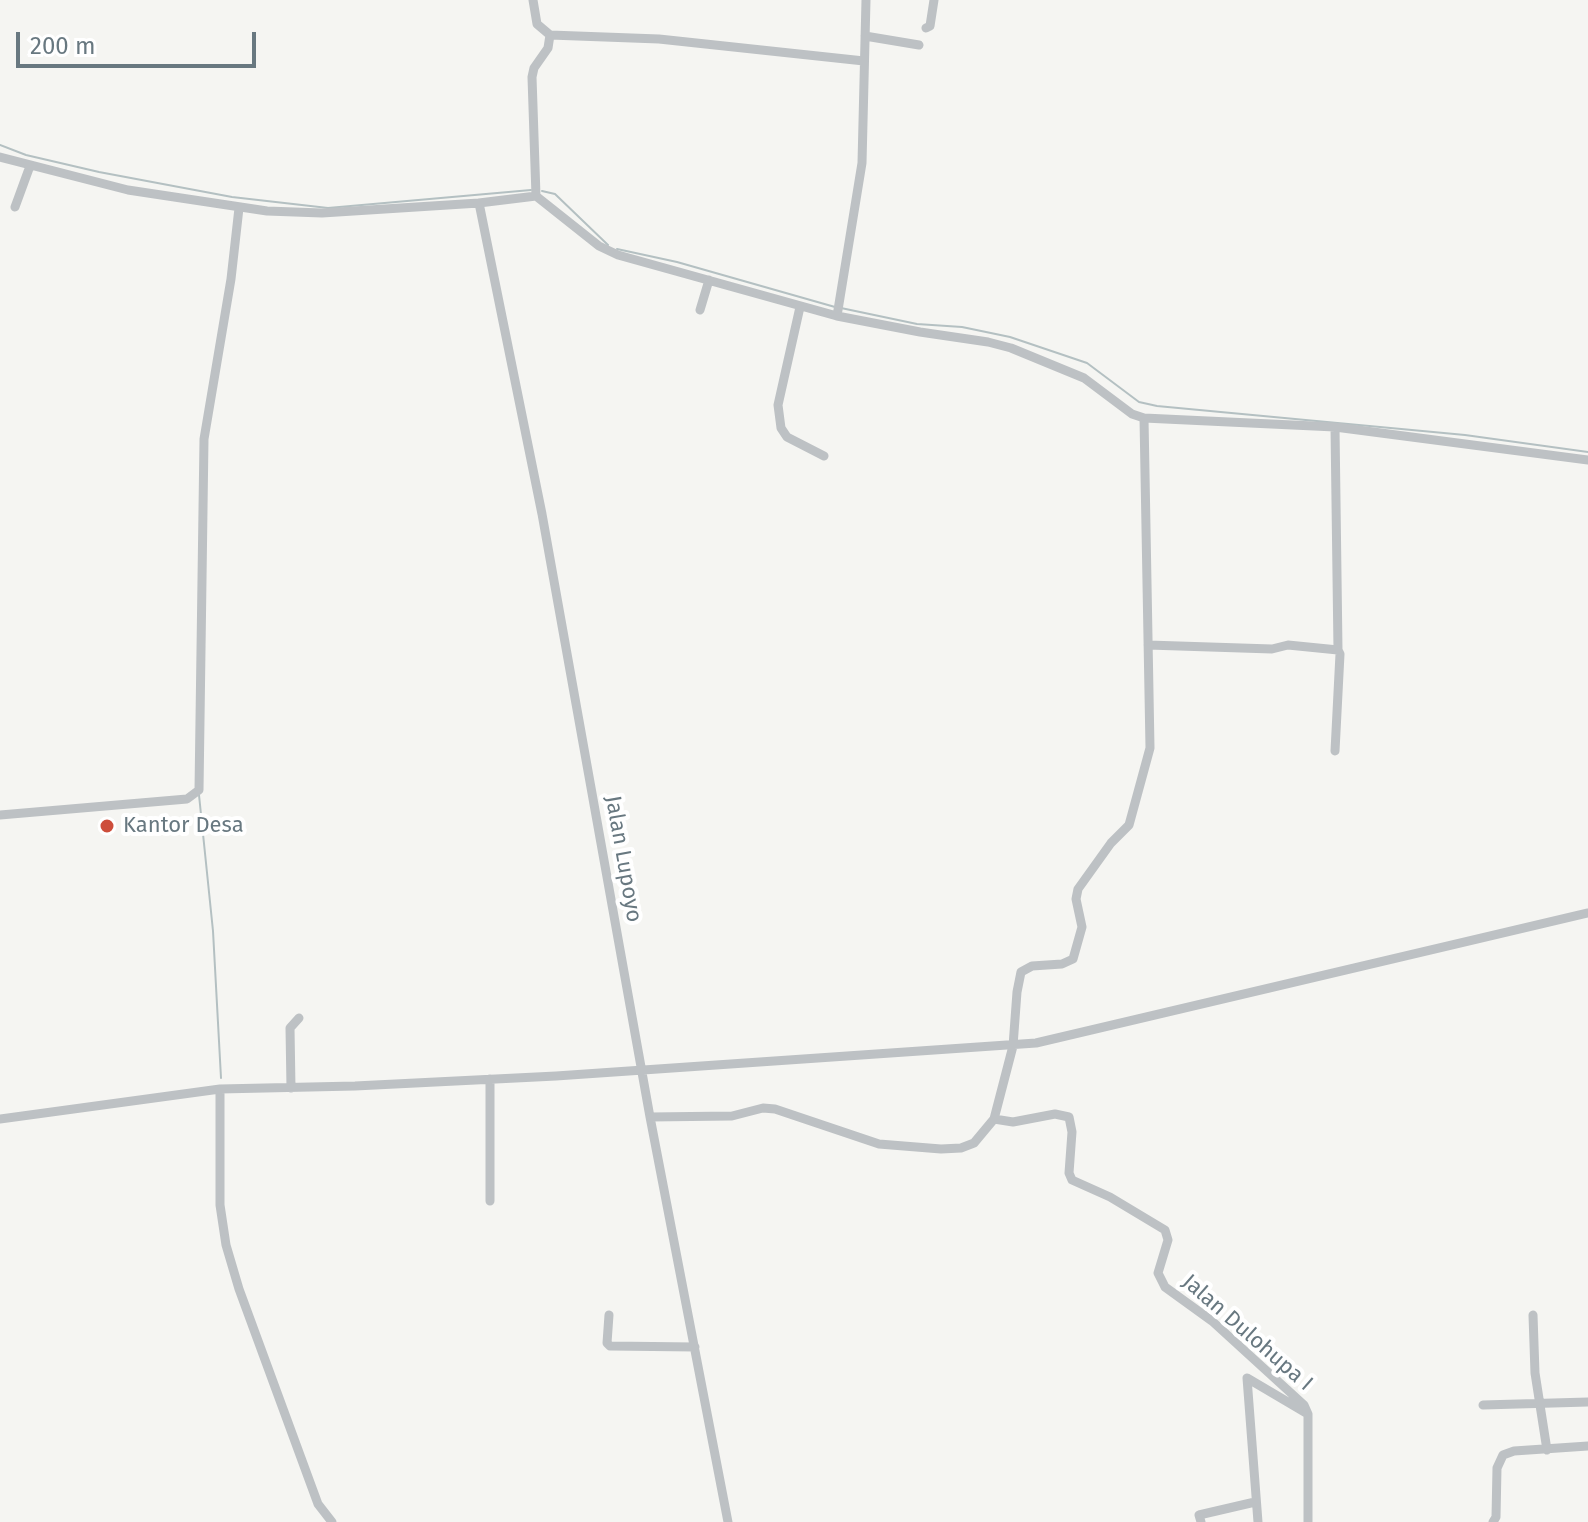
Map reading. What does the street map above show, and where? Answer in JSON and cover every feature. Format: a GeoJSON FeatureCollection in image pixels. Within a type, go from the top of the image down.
{"type":"FeatureCollection","features":[{"type":"Feature","properties":{"kind":"street"},"geometry":{"type":"LineString","coordinates":[[533,0],[537,24],[550,35],[659,39],[864,61]]}},
{"type":"Feature","properties":{"kind":"street"},"geometry":{"type":"LineString","coordinates":[[838,311],[862,163],[866,0]]}},
{"type":"Feature","properties":{"kind":"street"},"geometry":{"type":"LineString","coordinates":[[926,28],[930,26],[934,0]]}},
{"type":"Feature","properties":{"kind":"street"},"geometry":{"type":"LineString","coordinates":[[536,196],[532,77],[534,68],[548,48],[550,35]]}},
{"type":"Feature","properties":{"kind":"street"},"geometry":{"type":"LineString","coordinates":[[865,36],[919,45]]}},
{"type":"Feature","properties":{"kind":"street"},"geometry":{"type":"LineString","coordinates":[[0,157],[128,190],[239,208],[322,213],[536,196],[610,252],[799,311],[838,311],[920,332],[1011,348],[1084,378],[1132,414],[1144,418],[1335,427],[1588,460]]}},
{"type":"Feature","properties":{"kind":"street"},"geometry":{"type":"LineString","coordinates":[[15,207],[30,166]]}},
{"type":"Feature","properties":{"kind":"street","name":"Jalan Lupoyo"},"geometry":{"type":"LineString","coordinates":[[485,202],[647,1071],[650,1117],[728,1522]]}},
{"type":"Feature","properties":{"kind":"street"},"geometry":{"type":"LineString","coordinates":[[0,815],[187,799],[199,790],[204,439],[231,279],[239,208]]}},
{"type":"Feature","properties":{"kind":"street"},"geometry":{"type":"LineString","coordinates":[[700,310],[708,284]]}},
{"type":"Feature","properties":{"kind":"street"},"geometry":{"type":"LineString","coordinates":[[799,311],[778,405],[781,428],[787,437],[824,456]]}},
{"type":"Feature","properties":{"kind":"street"},"geometry":{"type":"LineString","coordinates":[[650,1117],[732,1116],[763,1108],[775,1109],[879,1144],[941,1149],[961,1148],[974,1143],[994,1119],[1013,1046],[1021,972],[1032,966],[1068,963],[1073,959],[1082,927],[1076,899],[1078,889],[1111,843],[1129,825],[1150,748],[1144,418]]}},
{"type":"Feature","properties":{"kind":"street"},"geometry":{"type":"LineString","coordinates":[[1335,427],[1340,654],[1335,751]]}},
{"type":"Feature","properties":{"kind":"street"},"geometry":{"type":"LineString","coordinates":[[1148,645],[1272,649],[1288,645],[1338,650]]}},
{"type":"Feature","properties":{"kind":"street"},"geometry":{"type":"LineString","coordinates":[[0,1119],[220,1089],[647,1071],[1013,1046],[1084,1034],[1588,913]]}},
{"type":"Feature","properties":{"kind":"street"},"geometry":{"type":"LineString","coordinates":[[291,1088],[290,1028],[299,1018]]}},
{"type":"Feature","properties":{"kind":"street"},"geometry":{"type":"LineString","coordinates":[[490,1079],[490,1201]]}},
{"type":"Feature","properties":{"kind":"street"},"geometry":{"type":"LineString","coordinates":[[220,1089],[220,1205],[226,1245],[318,1504],[332,1522]]}},
{"type":"Feature","properties":{"kind":"street","name":"Jalan Dulohupa I"},"geometry":{"type":"LineString","coordinates":[[994,1119],[1013,1122],[1055,1114],[1069,1117],[1072,1132],[1070,1177],[1165,1230],[1168,1240],[1158,1275],[1165,1287],[1232,1339],[1296,1397],[1308,1414],[1308,1522]]}},
{"type":"Feature","properties":{"kind":"street"},"geometry":{"type":"LineString","coordinates":[[609,1315],[607,1343],[610,1346],[695,1347]]}},
{"type":"Feature","properties":{"kind":"street"},"geometry":{"type":"LineString","coordinates":[[1533,1315],[1535,1373],[1547,1450]]}},
{"type":"Feature","properties":{"kind":"street"},"geometry":{"type":"LineString","coordinates":[[1257,1522],[1247,1378],[1308,1414]]}},
{"type":"Feature","properties":{"kind":"street"},"geometry":{"type":"LineString","coordinates":[[1483,1405],[1588,1402]]}},
{"type":"Feature","properties":{"kind":"street"},"geometry":{"type":"LineString","coordinates":[[1493,1522],[1496,1517],[1497,1468],[1501,1457],[1514,1451],[1588,1446]]}},
{"type":"Feature","properties":{"kind":"street"},"geometry":{"type":"LineString","coordinates":[[1201,1522],[1199,1515],[1255,1502]]}},
{"type":"Feature","properties":{"kind":"waterway"},"geometry":{"type":"LineString","coordinates":[[0,145],[26,155],[99,172],[232,197],[328,208],[531,190]]}},
{"type":"Feature","properties":{"kind":"waterway"},"geometry":{"type":"LineString","coordinates":[[542,191],[555,194],[608,245]]}},
{"type":"Feature","properties":{"kind":"waterway"},"geometry":{"type":"LineString","coordinates":[[617,249],[677,262],[835,307]]}},
{"type":"Feature","properties":{"kind":"waterway"},"geometry":{"type":"LineString","coordinates":[[841,308],[917,324],[962,327],[1010,337],[1087,363],[1139,402],[1157,406],[1465,435],[1588,452]]}},
{"type":"Feature","properties":{"kind":"waterway"},"geometry":{"type":"LineString","coordinates":[[199,795],[213,931],[221,1078]]}},
{"type":"Feature","properties":{"kind":"place","name":"Kantor Desa"},"geometry":{"type":"Point","coordinates":[107,826]}}]}
